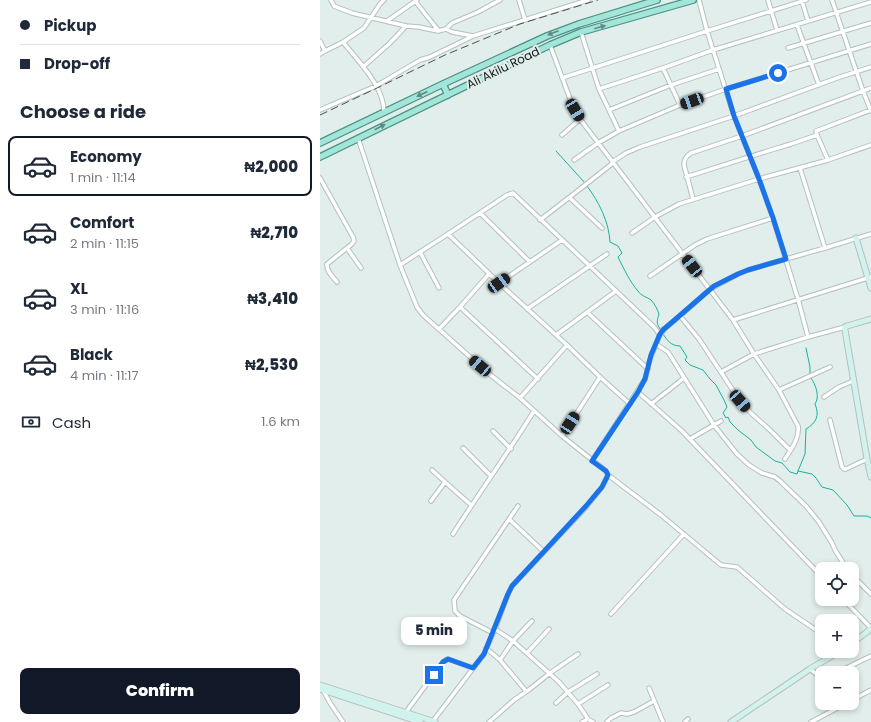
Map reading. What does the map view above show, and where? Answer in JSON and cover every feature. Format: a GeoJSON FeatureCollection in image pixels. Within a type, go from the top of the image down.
{"type":"FeatureCollection","features":[{"type":"Feature","properties":{"kind":"main road","name":"Ali Akilu Road"},"geometry":{"type":"LineString","coordinates":[[320,143],[547,36],[647,1],[657,0]]}},
{"type":"Feature","properties":{"kind":"main road","name":"Ali Akilu Road"},"geometry":{"type":"LineString","coordinates":[[320,157],[550,45],[581,32],[693,0]]}},
{"type":"Feature","properties":{"kind":"main road"},"geometry":{"type":"LineString","coordinates":[[443,84],[448,95]]}},
{"type":"Feature","properties":{"kind":"street"},"geometry":{"type":"LineString","coordinates":[[331,0],[334,6],[352,13],[406,26],[419,27],[428,30],[446,29],[452,32],[473,36]]}},
{"type":"Feature","properties":{"kind":"street"},"geometry":{"type":"LineString","coordinates":[[320,54],[343,42],[364,28],[384,0]]}},
{"type":"Feature","properties":{"kind":"street"},"geometry":{"type":"LineString","coordinates":[[387,21],[416,0],[438,30]]}},
{"type":"Feature","properties":{"kind":"street"},"geometry":{"type":"LineString","coordinates":[[446,29],[452,23],[478,12],[500,0]]}},
{"type":"Feature","properties":{"kind":"street"},"geometry":{"type":"LineString","coordinates":[[520,0],[525,20]]}},
{"type":"Feature","properties":{"kind":"street"},"geometry":{"type":"LineString","coordinates":[[320,110],[376,86],[420,60],[473,36],[588,0]]}},
{"type":"Feature","properties":{"kind":"street"},"geometry":{"type":"LineString","coordinates":[[699,0],[707,31],[734,116],[773,218],[798,299],[808,338]]}},
{"type":"Feature","properties":{"kind":"street"},"geometry":{"type":"LineString","coordinates":[[768,0],[777,30]]}},
{"type":"Feature","properties":{"kind":"street"},"geometry":{"type":"LineString","coordinates":[[562,78],[806,0]]}},
{"type":"Feature","properties":{"kind":"street"},"geometry":{"type":"LineString","coordinates":[[828,160],[816,131],[871,110],[832,0]]}},
{"type":"Feature","properties":{"kind":"street"},"geometry":{"type":"LineString","coordinates":[[802,1],[808,21]]}},
{"type":"Feature","properties":{"kind":"street"},"geometry":{"type":"LineString","coordinates":[[599,89],[713,50],[871,2]]}},
{"type":"Feature","properties":{"kind":"street"},"geometry":{"type":"LineString","coordinates":[[788,48],[871,23]]}},
{"type":"Feature","properties":{"kind":"street"},"geometry":{"type":"LineString","coordinates":[[797,25],[819,85]]}},
{"type":"Feature","properties":{"kind":"street"},"geometry":{"type":"LineString","coordinates":[[363,67],[390,43],[406,26]]}},
{"type":"Feature","properties":{"kind":"street"},"geometry":{"type":"LineString","coordinates":[[581,32],[599,89],[619,131]]}},
{"type":"Feature","properties":{"kind":"street"},"geometry":{"type":"LineString","coordinates":[[320,41],[325,51]]}},
{"type":"Feature","properties":{"kind":"street"},"geometry":{"type":"LineString","coordinates":[[343,42],[376,86],[383,100],[384,112]]}},
{"type":"Feature","properties":{"kind":"street"},"geometry":{"type":"LineString","coordinates":[[574,160],[598,143],[619,131],[680,105],[726,89],[871,44]]}},
{"type":"Feature","properties":{"kind":"street"},"geometry":{"type":"LineString","coordinates":[[550,45],[572,104],[580,119],[733,320],[778,390],[798,426],[797,437],[785,459]]}},
{"type":"Feature","properties":{"kind":"street"},"geometry":{"type":"LineString","coordinates":[[540,220],[570,198],[613,162],[640,146],[734,116],[871,67]]}},
{"type":"Feature","properties":{"kind":"street"},"geometry":{"type":"LineString","coordinates":[[663,68],[680,105]]}},
{"type":"Feature","properties":{"kind":"street"},"geometry":{"type":"LineString","coordinates":[[609,110],[671,85],[719,69]]}},
{"type":"Feature","properties":{"kind":"street"},"geometry":{"type":"LineString","coordinates":[[692,199],[684,164],[684,159],[686,156],[871,88]]}},
{"type":"Feature","properties":{"kind":"street"},"geometry":{"type":"LineString","coordinates":[[562,135],[580,119]]}},
{"type":"Feature","properties":{"kind":"street"},"geometry":{"type":"LineString","coordinates":[[686,177],[817,135]]}},
{"type":"Feature","properties":{"kind":"street"},"geometry":{"type":"LineString","coordinates":[[358,138],[400,265],[417,307],[423,315],[562,436],[606,471],[608,475],[661,515],[721,565],[737,567],[785,608],[815,629]]}},
{"type":"Feature","properties":{"kind":"street"},"geometry":{"type":"LineString","coordinates":[[632,233],[674,206],[692,199],[828,160],[871,145]]}},
{"type":"Feature","properties":{"kind":"street"},"geometry":{"type":"LineString","coordinates":[[800,168],[825,248]]}},
{"type":"Feature","properties":{"kind":"street"},"geometry":{"type":"LineString","coordinates":[[320,178],[354,241],[327,264],[327,270],[337,282]]}},
{"type":"Feature","properties":{"kind":"street"},"geometry":{"type":"LineString","coordinates":[[400,265],[507,195],[513,194],[661,333]]}},
{"type":"Feature","properties":{"kind":"street"},"geometry":{"type":"LineString","coordinates":[[570,198],[602,228]]}},
{"type":"Feature","properties":{"kind":"street"},"geometry":{"type":"LineString","coordinates":[[480,213],[530,262]]}},
{"type":"Feature","properties":{"kind":"street"},"geometry":{"type":"LineString","coordinates":[[650,276],[695,245],[707,239],[773,218]]}},
{"type":"Feature","properties":{"kind":"street"},"geometry":{"type":"LineString","coordinates":[[448,234],[489,274],[630,404]]}},
{"type":"Feature","properties":{"kind":"street"},"geometry":{"type":"LineString","coordinates":[[592,461],[638,392],[645,379],[649,362],[661,333],[710,289],[748,270],[871,234]]}},
{"type":"Feature","properties":{"kind":"street"},"geometry":{"type":"LineString","coordinates":[[856,238],[869,277],[871,288]]}},
{"type":"Feature","properties":{"kind":"street"},"geometry":{"type":"LineString","coordinates":[[499,283],[562,240]]}},
{"type":"Feature","properties":{"kind":"street"},"geometry":{"type":"LineString","coordinates":[[347,248],[361,268]]}},
{"type":"Feature","properties":{"kind":"street"},"geometry":{"type":"LineString","coordinates":[[420,252],[439,288]]}},
{"type":"Feature","properties":{"kind":"street"},"geometry":{"type":"LineString","coordinates":[[527,309],[607,254]]}},
{"type":"Feature","properties":{"kind":"street"},"geometry":{"type":"LineString","coordinates":[[439,329],[489,274]]}},
{"type":"Feature","properties":{"kind":"street"},"geometry":{"type":"LineString","coordinates":[[733,320],[869,277]]}},
{"type":"Feature","properties":{"kind":"street"},"geometry":{"type":"LineString","coordinates":[[556,335],[616,291]]}},
{"type":"Feature","properties":{"kind":"street"},"geometry":{"type":"LineString","coordinates":[[460,307],[538,379]]}},
{"type":"Feature","properties":{"kind":"street"},"geometry":{"type":"LineString","coordinates":[[587,312],[648,369]]}},
{"type":"Feature","properties":{"kind":"street"},"geometry":{"type":"LineString","coordinates":[[680,316],[699,339],[740,401],[790,450]]}},
{"type":"Feature","properties":{"kind":"street"},"geometry":{"type":"LineString","coordinates":[[721,372],[754,354],[871,319]]}},
{"type":"Feature","properties":{"kind":"street"},"geometry":{"type":"LineString","coordinates":[[846,327],[845,330],[853,381],[871,477]]}},
{"type":"Feature","properties":{"kind":"street"},"geometry":{"type":"LineString","coordinates":[[656,344],[668,352],[714,425],[737,454],[749,465],[762,473],[780,480],[806,506],[819,522],[843,562]]}},
{"type":"Feature","properties":{"kind":"street"},"geometry":{"type":"LineString","coordinates":[[520,398],[567,345]]}},
{"type":"Feature","properties":{"kind":"street"},"geometry":{"type":"LineString","coordinates":[[778,390],[830,367]]}},
{"type":"Feature","properties":{"kind":"street"},"geometry":{"type":"LineString","coordinates":[[562,436],[600,377]]}},
{"type":"Feature","properties":{"kind":"street"},"geometry":{"type":"LineString","coordinates":[[651,404],[684,378]]}},
{"type":"Feature","properties":{"kind":"street"},"geometry":{"type":"LineString","coordinates":[[824,397],[839,387],[853,381]]}},
{"type":"Feature","properties":{"kind":"street"},"geometry":{"type":"LineString","coordinates":[[638,392],[690,439],[815,570]]}},
{"type":"Feature","properties":{"kind":"street"},"geometry":{"type":"LineString","coordinates":[[453,534],[534,411]]}},
{"type":"Feature","properties":{"kind":"street"},"geometry":{"type":"LineString","coordinates":[[830,420],[842,467],[844,469],[868,455]]}},
{"type":"Feature","properties":{"kind":"street"},"geometry":{"type":"LineString","coordinates":[[690,439],[721,421]]}},
{"type":"Feature","properties":{"kind":"street"},"geometry":{"type":"LineString","coordinates":[[493,431],[510,449]]}},
{"type":"Feature","properties":{"kind":"street"},"geometry":{"type":"LineString","coordinates":[[463,448],[491,476]]}},
{"type":"Feature","properties":{"kind":"street"},"geometry":{"type":"LineString","coordinates":[[432,470],[471,505]]}},
{"type":"Feature","properties":{"kind":"street"},"geometry":{"type":"LineString","coordinates":[[321,688],[406,712],[434,722],[484,654],[512,586],[586,506],[602,487],[608,475]]}},
{"type":"Feature","properties":{"kind":"street"},"geometry":{"type":"LineString","coordinates":[[431,502],[445,482]]}},
{"type":"Feature","properties":{"kind":"street"},"geometry":{"type":"LineString","coordinates":[[493,633],[460,616],[454,611],[454,600],[518,506]]}},
{"type":"Feature","properties":{"kind":"street"},"geometry":{"type":"LineString","coordinates":[[509,519],[544,552]]}},
{"type":"Feature","properties":{"kind":"street"},"geometry":{"type":"LineString","coordinates":[[611,614],[684,534]]}},
{"type":"Feature","properties":{"kind":"street"},"geometry":{"type":"LineString","coordinates":[[859,582],[871,594]]}},
{"type":"Feature","properties":{"kind":"street"},"geometry":{"type":"LineString","coordinates":[[850,606],[871,628],[859,638]]}},
{"type":"Feature","properties":{"kind":"street"},"geometry":{"type":"LineString","coordinates":[[500,660],[513,641],[532,621]]}},
{"type":"Feature","properties":{"kind":"street"},"geometry":{"type":"LineString","coordinates":[[495,629],[513,641],[550,673],[578,704],[588,719],[593,722]]}},
{"type":"Feature","properties":{"kind":"street"},"geometry":{"type":"LineString","coordinates":[[527,653],[549,629]]}},
{"type":"Feature","properties":{"kind":"street"},"geometry":{"type":"LineString","coordinates":[[486,648],[500,660],[526,692]]}},
{"type":"Feature","properties":{"kind":"street"},"geometry":{"type":"LineString","coordinates":[[489,722],[514,700],[578,654]]}},
{"type":"Feature","properties":{"kind":"street"},"geometry":{"type":"LineString","coordinates":[[850,666],[871,656]]}},
{"type":"Feature","properties":{"kind":"street"},"geometry":{"type":"LineString","coordinates":[[731,722],[738,720],[810,669],[828,658]]}},
{"type":"Feature","properties":{"kind":"street"},"geometry":{"type":"LineString","coordinates":[[406,712],[443,662],[448,659],[473,668]]}},
{"type":"Feature","properties":{"kind":"street"},"geometry":{"type":"LineString","coordinates":[[810,669],[815,673]]}},
{"type":"Feature","properties":{"kind":"street"},"geometry":{"type":"LineString","coordinates":[[556,703],[568,692],[597,674]]}},
{"type":"Feature","properties":{"kind":"street"},"geometry":{"type":"LineString","coordinates":[[578,704],[608,685]]}},
{"type":"Feature","properties":{"kind":"street"},"geometry":{"type":"LineString","coordinates":[[321,688],[343,722]]}},
{"type":"Feature","properties":{"kind":"street"},"geometry":{"type":"LineString","coordinates":[[321,688],[420,722]]}},
{"type":"Feature","properties":{"kind":"street"},"geometry":{"type":"LineString","coordinates":[[649,688],[663,722]]}},
{"type":"Feature","properties":{"kind":"street"},"geometry":{"type":"LineString","coordinates":[[859,696],[871,690]]}},
{"type":"Feature","properties":{"kind":"street"},"geometry":{"type":"LineString","coordinates":[[607,722],[621,713],[627,714],[634,712],[654,701]]}},
{"type":"Feature","properties":{"kind":"street"},"geometry":{"type":"LineString","coordinates":[[811,722],[834,710]]}},
{"type":"Feature","properties":{"kind":"street"},"geometry":{"type":"LineString","coordinates":[[582,722],[588,719]]}},
{"type":"Feature","properties":{"kind":"waterway"},"geometry":{"type":"LineString","coordinates":[[556,151],[585,183]]}},
{"type":"Feature","properties":{"kind":"waterway"},"geometry":{"type":"LineString","coordinates":[[587,186],[603,212],[608,227],[610,242],[618,246],[622,253],[618,257],[632,284],[639,293],[654,303],[659,314],[657,322],[660,329]]}},
{"type":"Feature","properties":{"kind":"waterway"},"geometry":{"type":"LineString","coordinates":[[663,334],[672,344],[680,346],[687,357],[685,360],[690,365],[703,370],[716,385],[727,407],[723,413],[726,418],[728,417],[730,422],[751,440],[756,447],[775,461],[782,463],[790,472],[797,474],[798,471]]}},
{"type":"Feature","properties":{"kind":"waterway"},"geometry":{"type":"LineString","coordinates":[[806,348],[810,375]]}},
{"type":"Feature","properties":{"kind":"waterway"},"geometry":{"type":"LineString","coordinates":[[811,378],[817,391],[815,404],[817,416],[815,422],[806,429],[805,454],[798,471],[812,474],[822,487],[833,490],[847,505],[854,516],[867,516],[871,518]]}},
{"type":"Feature","properties":{"kind":"railway"},"geometry":{"type":"LineString","coordinates":[[320,115],[445,55],[520,24],[598,0]]}},
{"type":"Feature","properties":{"kind":"route"},"geometry":{"type":"LineString","coordinates":[[434,675],[443,662],[448,659],[473,668],[484,654],[512,586],[602,487],[608,475],[606,471],[592,461],[638,392],[645,379],[651,355],[663,330],[714,286],[748,270],[786,259],[759,179],[734,116],[726,89],[778,73]]}}]}
